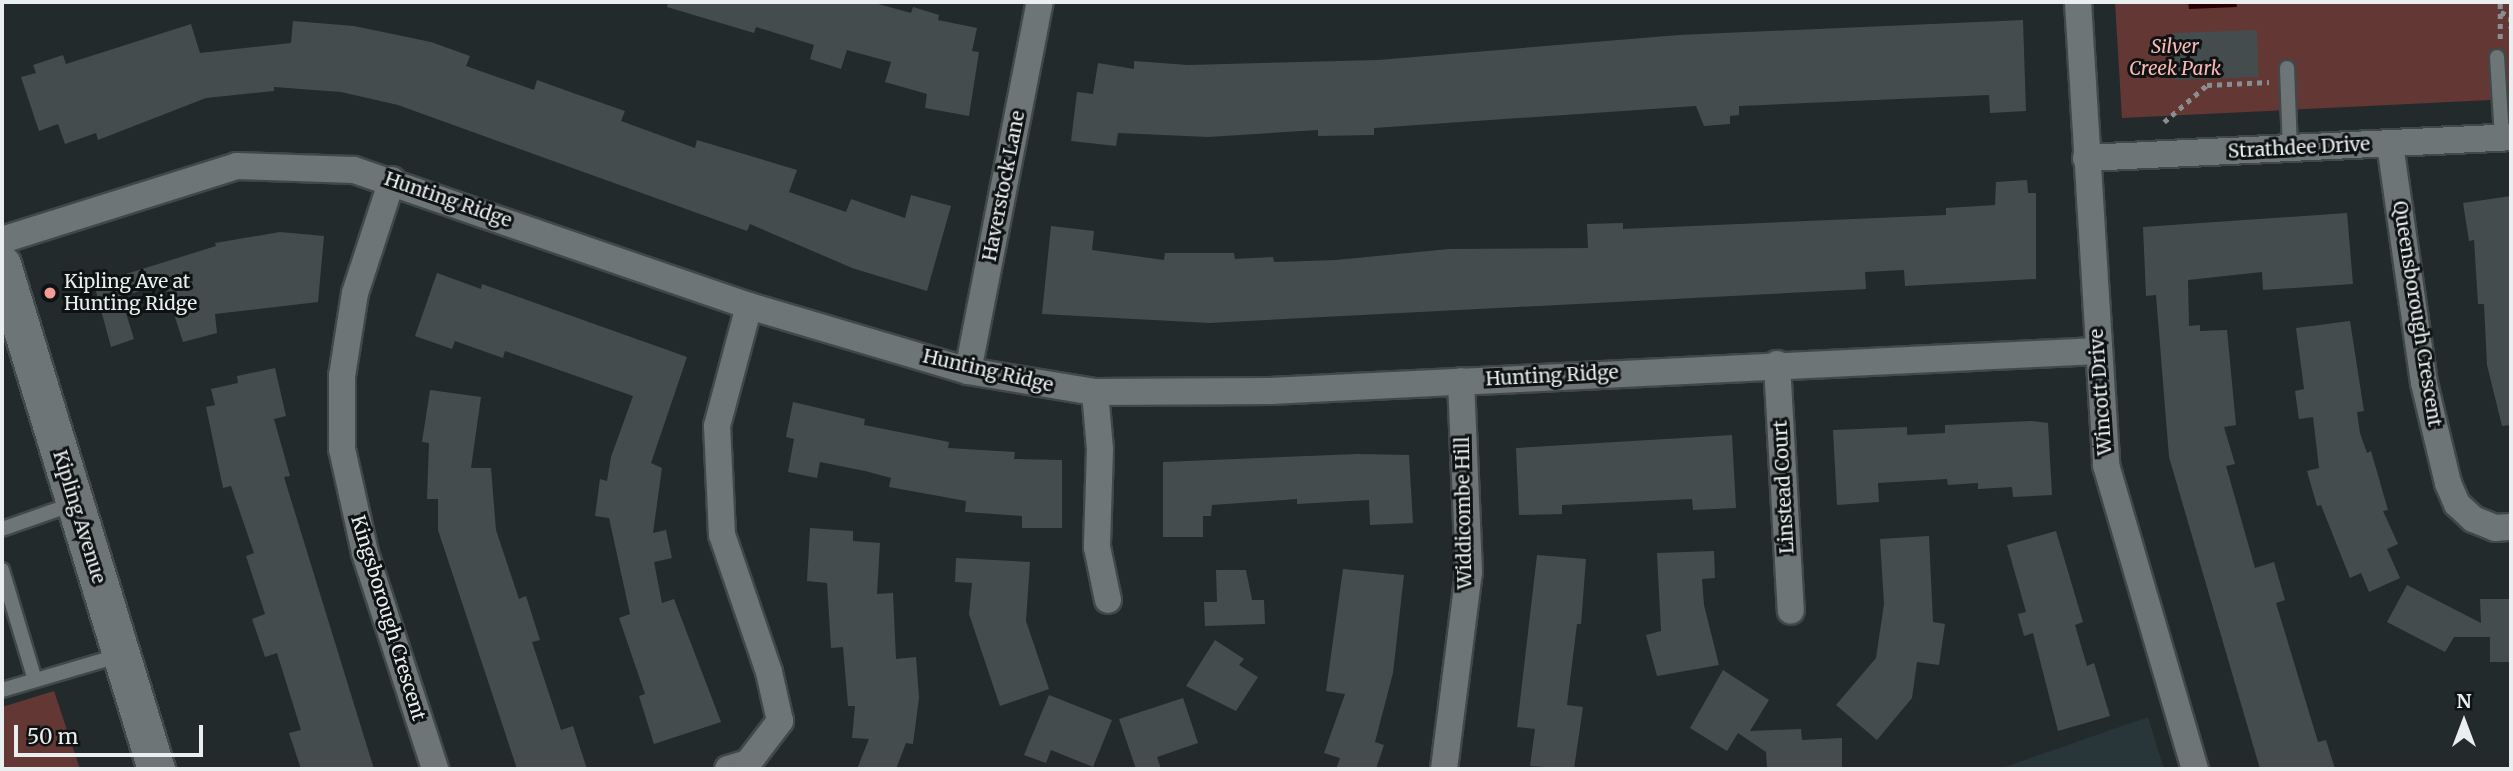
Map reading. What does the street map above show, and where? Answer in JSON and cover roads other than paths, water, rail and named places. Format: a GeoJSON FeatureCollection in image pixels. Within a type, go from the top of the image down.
{"type":"FeatureCollection","features":[{"type":"Feature","properties":{"kind":"main road","name":"Kipling Avenue"},"geometry":{"type":"LineString","coordinates":[[2,264],[156,769]]}},
{"type":"Feature","properties":{"kind":"street","name":"Haverstock Lane"},"geometry":{"type":"LineString","coordinates":[[968,370],[1040,2]]}},
{"type":"Feature","properties":{"kind":"street","name":"Wincott Drive"},"geometry":{"type":"LineString","coordinates":[[2078,2],[2106,465],[2195,769]]}},
{"type":"Feature","properties":{"kind":"street","name":"Strathdee Drive"},"geometry":{"type":"LineString","coordinates":[[2086,158],[2507,137]]}},
{"type":"Feature","properties":{"kind":"street","name":"Queensborough Crescent"},"geometry":{"type":"LineString","coordinates":[[2390,144],[2424,383],[2448,483],[2457,504],[2473,519],[2495,528],[2511,527]]}},
{"type":"Feature","properties":{"kind":"street","name":"Hunting Ridge"},"geometry":{"type":"LineString","coordinates":[[2,240],[237,166],[319,166],[392,180],[749,306],[968,370],[1095,392],[1270,391],[1777,364],[2098,351]]}},
{"type":"Feature","properties":{"kind":"street","name":"Kingsborough Crescent"},"geometry":{"type":"LineString","coordinates":[[392,180],[355,293],[342,376],[342,449],[365,553],[435,769]]}},
{"type":"Feature","properties":{"kind":"street"},"geometry":{"type":"LineString","coordinates":[[728,769],[748,763],[780,721],[769,672],[722,535],[717,426],[749,306]]}},
{"type":"Feature","properties":{"kind":"street","name":"Linstead Court"},"geometry":{"type":"LineString","coordinates":[[1777,364],[1791,611]]}},
{"type":"Feature","properties":{"kind":"street","name":"Widdicombe Hill"},"geometry":{"type":"LineString","coordinates":[[1444,769],[1469,572],[1461,382]]}},
{"type":"Feature","properties":{"kind":"street"},"geometry":{"type":"LineString","coordinates":[[1095,392],[1100,449],[1097,547],[1108,600]]}},
{"type":"Feature","properties":{"kind":"lane"},"geometry":{"type":"LineString","coordinates":[[2497,57],[2507,137]]}},
{"type":"Feature","properties":{"kind":"lane"},"geometry":{"type":"LineString","coordinates":[[2287,74],[2290,149]]}},
{"type":"Feature","properties":{"kind":"lane"},"geometry":{"type":"LineString","coordinates":[[2,528],[75,503]]}},
{"type":"Feature","properties":{"kind":"lane"},"geometry":{"type":"LineString","coordinates":[[2,570],[35,681]]}},
{"type":"Feature","properties":{"kind":"lane"},"geometry":{"type":"LineString","coordinates":[[2,690],[121,655]]}},
{"type":"Feature","properties":{"kind":"place","name":"Kipling Ave at Hunting Ridge"},"geometry":{"type":"Point","coordinates":[50,293]}},
{"type":"Feature","properties":{"kind":"park label","name":"Silver Creek Park"},"geometry":{"type":"Point","coordinates":[2175,58]}}]}
